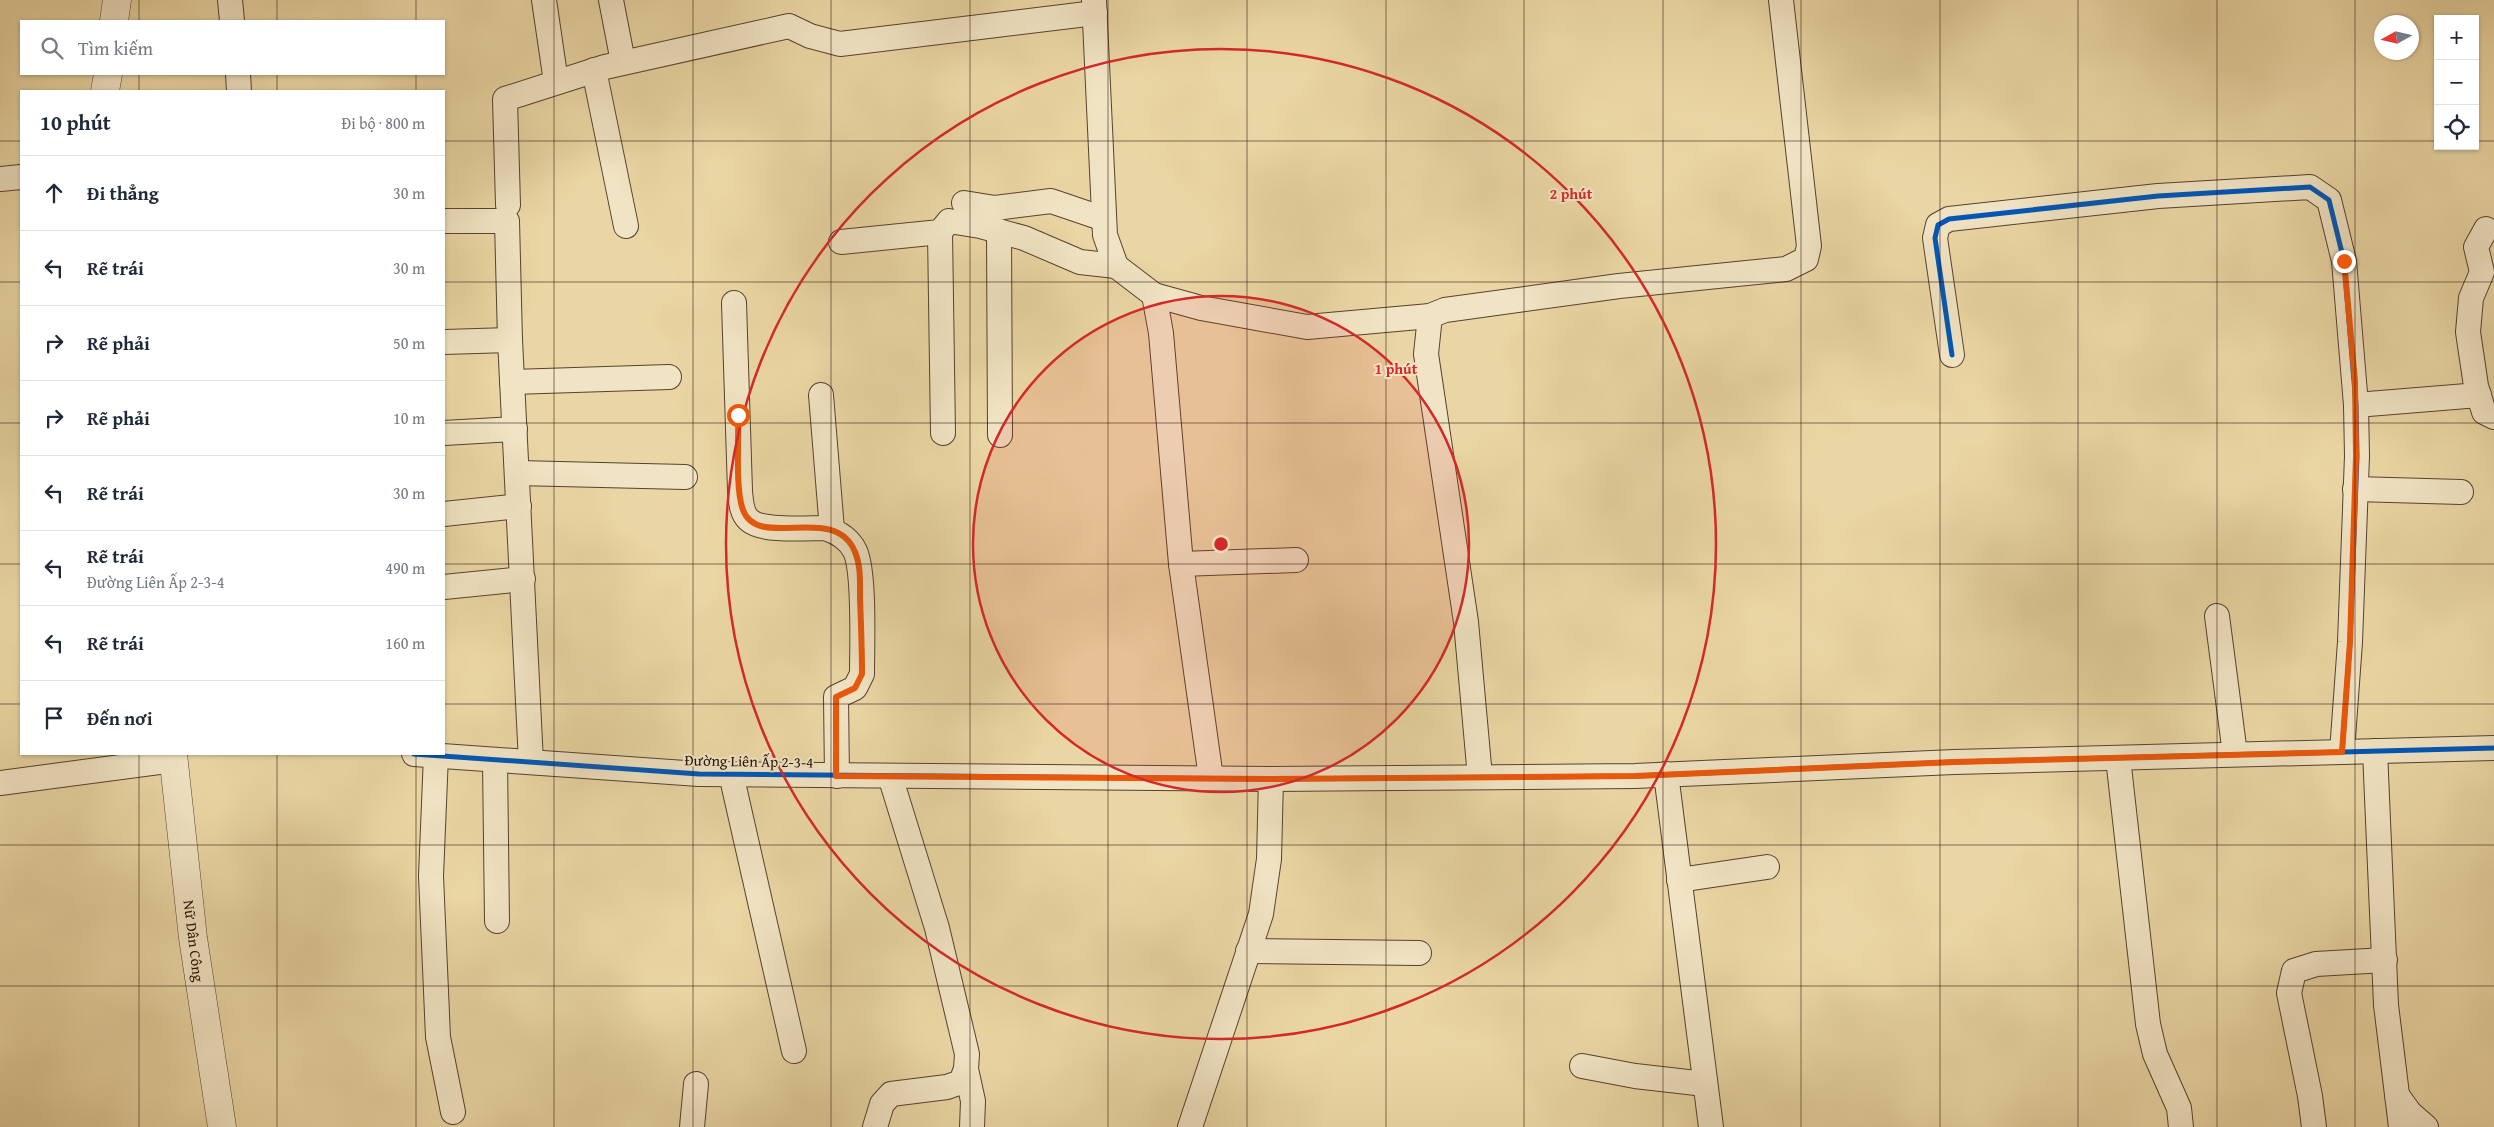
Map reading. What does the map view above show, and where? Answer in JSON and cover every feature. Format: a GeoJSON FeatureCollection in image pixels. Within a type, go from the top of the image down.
{"type":"FeatureCollection","features":[{"type":"Feature","properties":{"kind":"street"},"geometry":{"type":"LineString","coordinates":[[114,20],[117,0]]}},
{"type":"Feature","properties":{"kind":"street"},"geometry":{"type":"LineString","coordinates":[[230,0],[232,20]]}},
{"type":"Feature","properties":{"kind":"street"},"geometry":{"type":"LineString","coordinates":[[544,0],[556,82]]}},
{"type":"Feature","properties":{"kind":"street"},"geometry":{"type":"LineString","coordinates":[[611,0],[623,62]]}},
{"type":"Feature","properties":{"kind":"street"},"geometry":{"type":"LineString","coordinates":[[508,205],[505,99],[623,62],[789,26],[810,36],[840,44],[1095,6],[1104,219],[1108,246],[1116,266],[1154,295],[1201,308],[1308,327],[1430,316],[1445,310],[1609,288],[1786,269],[1806,259],[1809,246],[1781,0]]}},
{"type":"Feature","properties":{"kind":"street"},"geometry":{"type":"LineString","coordinates":[[594,70],[626,226]]}},
{"type":"Feature","properties":{"kind":"street"},"geometry":{"type":"LineString","coordinates":[[106,90],[108,75]]}},
{"type":"Feature","properties":{"kind":"street"},"geometry":{"type":"LineString","coordinates":[[238,75],[239,90]]}},
{"type":"Feature","properties":{"kind":"street"},"geometry":{"type":"LineString","coordinates":[[0,179],[20,177]]}},
{"type":"Feature","properties":{"kind":"street"},"geometry":{"type":"LineString","coordinates":[[1952,355],[1935,238],[1936,228],[1944,221],[2158,196],[2310,187],[2329,200],[2344,261],[2356,405],[2350,642],[2342,752]]}},
{"type":"Feature","properties":{"kind":"street"},"geometry":{"type":"LineString","coordinates":[[964,204],[995,208],[1051,201],[1104,219]]}},
{"type":"Feature","properties":{"kind":"street"},"geometry":{"type":"LineString","coordinates":[[445,220],[507,221],[510,340],[531,762]]}},
{"type":"Feature","properties":{"kind":"street"},"geometry":{"type":"LineString","coordinates":[[942,432],[940,232],[949,221],[1024,238],[1080,262],[1116,266]]}},
{"type":"Feature","properties":{"kind":"street"},"geometry":{"type":"LineString","coordinates":[[2486,229],[2476,247],[2482,272],[2471,298],[2468,318],[2479,395],[2484,412],[2494,417]]}},
{"type":"Feature","properties":{"kind":"street"},"geometry":{"type":"LineString","coordinates":[[999,231],[1000,435]]}},
{"type":"Feature","properties":{"kind":"street"},"geometry":{"type":"LineString","coordinates":[[842,242],[940,232]]}},
{"type":"Feature","properties":{"kind":"street"},"geometry":{"type":"LineString","coordinates":[[1154,295],[1161,333],[1181,564],[1211,778]]}},
{"type":"Feature","properties":{"kind":"street"},"geometry":{"type":"LineString","coordinates":[[734,303],[740,491],[743,511],[749,520],[764,527],[832,530],[846,538],[851,544],[859,565],[862,674],[855,688],[836,697],[836,776]]}},
{"type":"Feature","properties":{"kind":"street"},"geometry":{"type":"LineString","coordinates":[[1430,316],[1426,354],[1466,622],[1480,777]]}},
{"type":"Feature","properties":{"kind":"street"},"geometry":{"type":"LineString","coordinates":[[445,342],[510,340]]}},
{"type":"Feature","properties":{"kind":"street"},"geometry":{"type":"LineString","coordinates":[[512,382],[669,377]]}},
{"type":"Feature","properties":{"kind":"street"},"geometry":{"type":"LineString","coordinates":[[821,394],[832,530]]}},
{"type":"Feature","properties":{"kind":"street"},"geometry":{"type":"LineString","coordinates":[[2356,405],[2479,395]]}},
{"type":"Feature","properties":{"kind":"street"},"geometry":{"type":"LineString","coordinates":[[445,433],[515,429]]}},
{"type":"Feature","properties":{"kind":"street"},"geometry":{"type":"LineString","coordinates":[[517,474],[685,476]]}},
{"type":"Feature","properties":{"kind":"street"},"geometry":{"type":"LineString","coordinates":[[2355,489],[2461,492]]}},
{"type":"Feature","properties":{"kind":"street"},"geometry":{"type":"LineString","coordinates":[[445,514],[519,506]]}},
{"type":"Feature","properties":{"kind":"street"},"geometry":{"type":"LineString","coordinates":[[1181,564],[1296,560]]}},
{"type":"Feature","properties":{"kind":"street"},"geometry":{"type":"LineString","coordinates":[[445,587],[523,579]]}},
{"type":"Feature","properties":{"kind":"street"},"geometry":{"type":"LineString","coordinates":[[2217,616],[2235,754]]}},
{"type":"Feature","properties":{"kind":"street","name":"Đường Liên Ấp 2-3-4"},"geometry":{"type":"LineString","coordinates":[[425,755],[731,774],[1271,779],[1666,774],[1954,762],[2494,748]]}},
{"type":"Feature","properties":{"kind":"street"},"geometry":{"type":"LineString","coordinates":[[2375,751],[2386,1005],[2401,1127]]}},
{"type":"Feature","properties":{"kind":"street"},"geometry":{"type":"LineString","coordinates":[[425,755],[438,1037],[454,1112]]}},
{"type":"Feature","properties":{"kind":"street"},"geometry":{"type":"LineString","coordinates":[[0,783],[174,757]]}},
{"type":"Feature","properties":{"kind":"street","name":"Nữ Dân Công"},"geometry":{"type":"LineString","coordinates":[[174,757],[193,938],[222,1127]]}},
{"type":"Feature","properties":{"kind":"street"},"geometry":{"type":"LineString","coordinates":[[2118,758],[2148,1024],[2154,1054],[2180,1108],[2181,1127]]}},
{"type":"Feature","properties":{"kind":"street"},"geometry":{"type":"LineString","coordinates":[[495,760],[496,921]]}},
{"type":"Feature","properties":{"kind":"street"},"geometry":{"type":"LineString","coordinates":[[731,774],[794,1051]]}},
{"type":"Feature","properties":{"kind":"street"},"geometry":{"type":"LineString","coordinates":[[1666,774],[1711,1127]]}},
{"type":"Feature","properties":{"kind":"street"},"geometry":{"type":"LineString","coordinates":[[875,1127],[882,1104],[891,1094],[947,1087],[962,1082],[967,1054],[942,947],[890,776]]}},
{"type":"Feature","properties":{"kind":"street"},"geometry":{"type":"LineString","coordinates":[[1190,1127],[1261,914],[1269,860],[1271,779]]}},
{"type":"Feature","properties":{"kind":"street"},"geometry":{"type":"LineString","coordinates":[[1680,880],[1767,868]]}},
{"type":"Feature","properties":{"kind":"street"},"geometry":{"type":"LineString","coordinates":[[1248,951],[1419,953]]}},
{"type":"Feature","properties":{"kind":"street"},"geometry":{"type":"LineString","coordinates":[[2314,1127],[2310,1096],[2289,993],[2294,971],[2316,964],[2385,960]]}},
{"type":"Feature","properties":{"kind":"street"},"geometry":{"type":"LineString","coordinates":[[1582,1066],[1636,1076],[1705,1084]]}},
{"type":"Feature","properties":{"kind":"street"},"geometry":{"type":"LineString","coordinates":[[966,1068],[973,1101],[972,1127]]}},
{"type":"Feature","properties":{"kind":"street"},"geometry":{"type":"LineString","coordinates":[[692,1127],[696,1084]]}},
{"type":"Feature","properties":{"kind":"street"},"geometry":{"type":"LineString","coordinates":[[2397,1096],[2410,1113],[2426,1127]]}},
{"type":"Feature","properties":{"kind":"cycle path"},"geometry":{"type":"LineString","coordinates":[[1952,355],[1935,238],[1938,225],[1949,219],[2158,196],[2310,187],[2329,200],[2344,261],[2356,405],[2357,456],[2350,642],[2342,752]]}},
{"type":"Feature","properties":{"kind":"cycle path"},"geometry":{"type":"LineString","coordinates":[[428,755],[699,774],[1271,779],[1635,776],[1954,762],[2494,748]]}},
{"type":"Feature","properties":{"kind":"route"},"geometry":{"type":"LineString","coordinates":[[738,415],[740,491],[743,511],[749,520],[758,526],[770,528],[825,528],[834,531],[846,538],[851,544],[859,565],[862,674],[855,688],[836,697],[836,776],[1271,779],[1635,776],[1954,762],[2342,752],[2350,642],[2356,456],[2355,381],[2344,261]]}}]}
